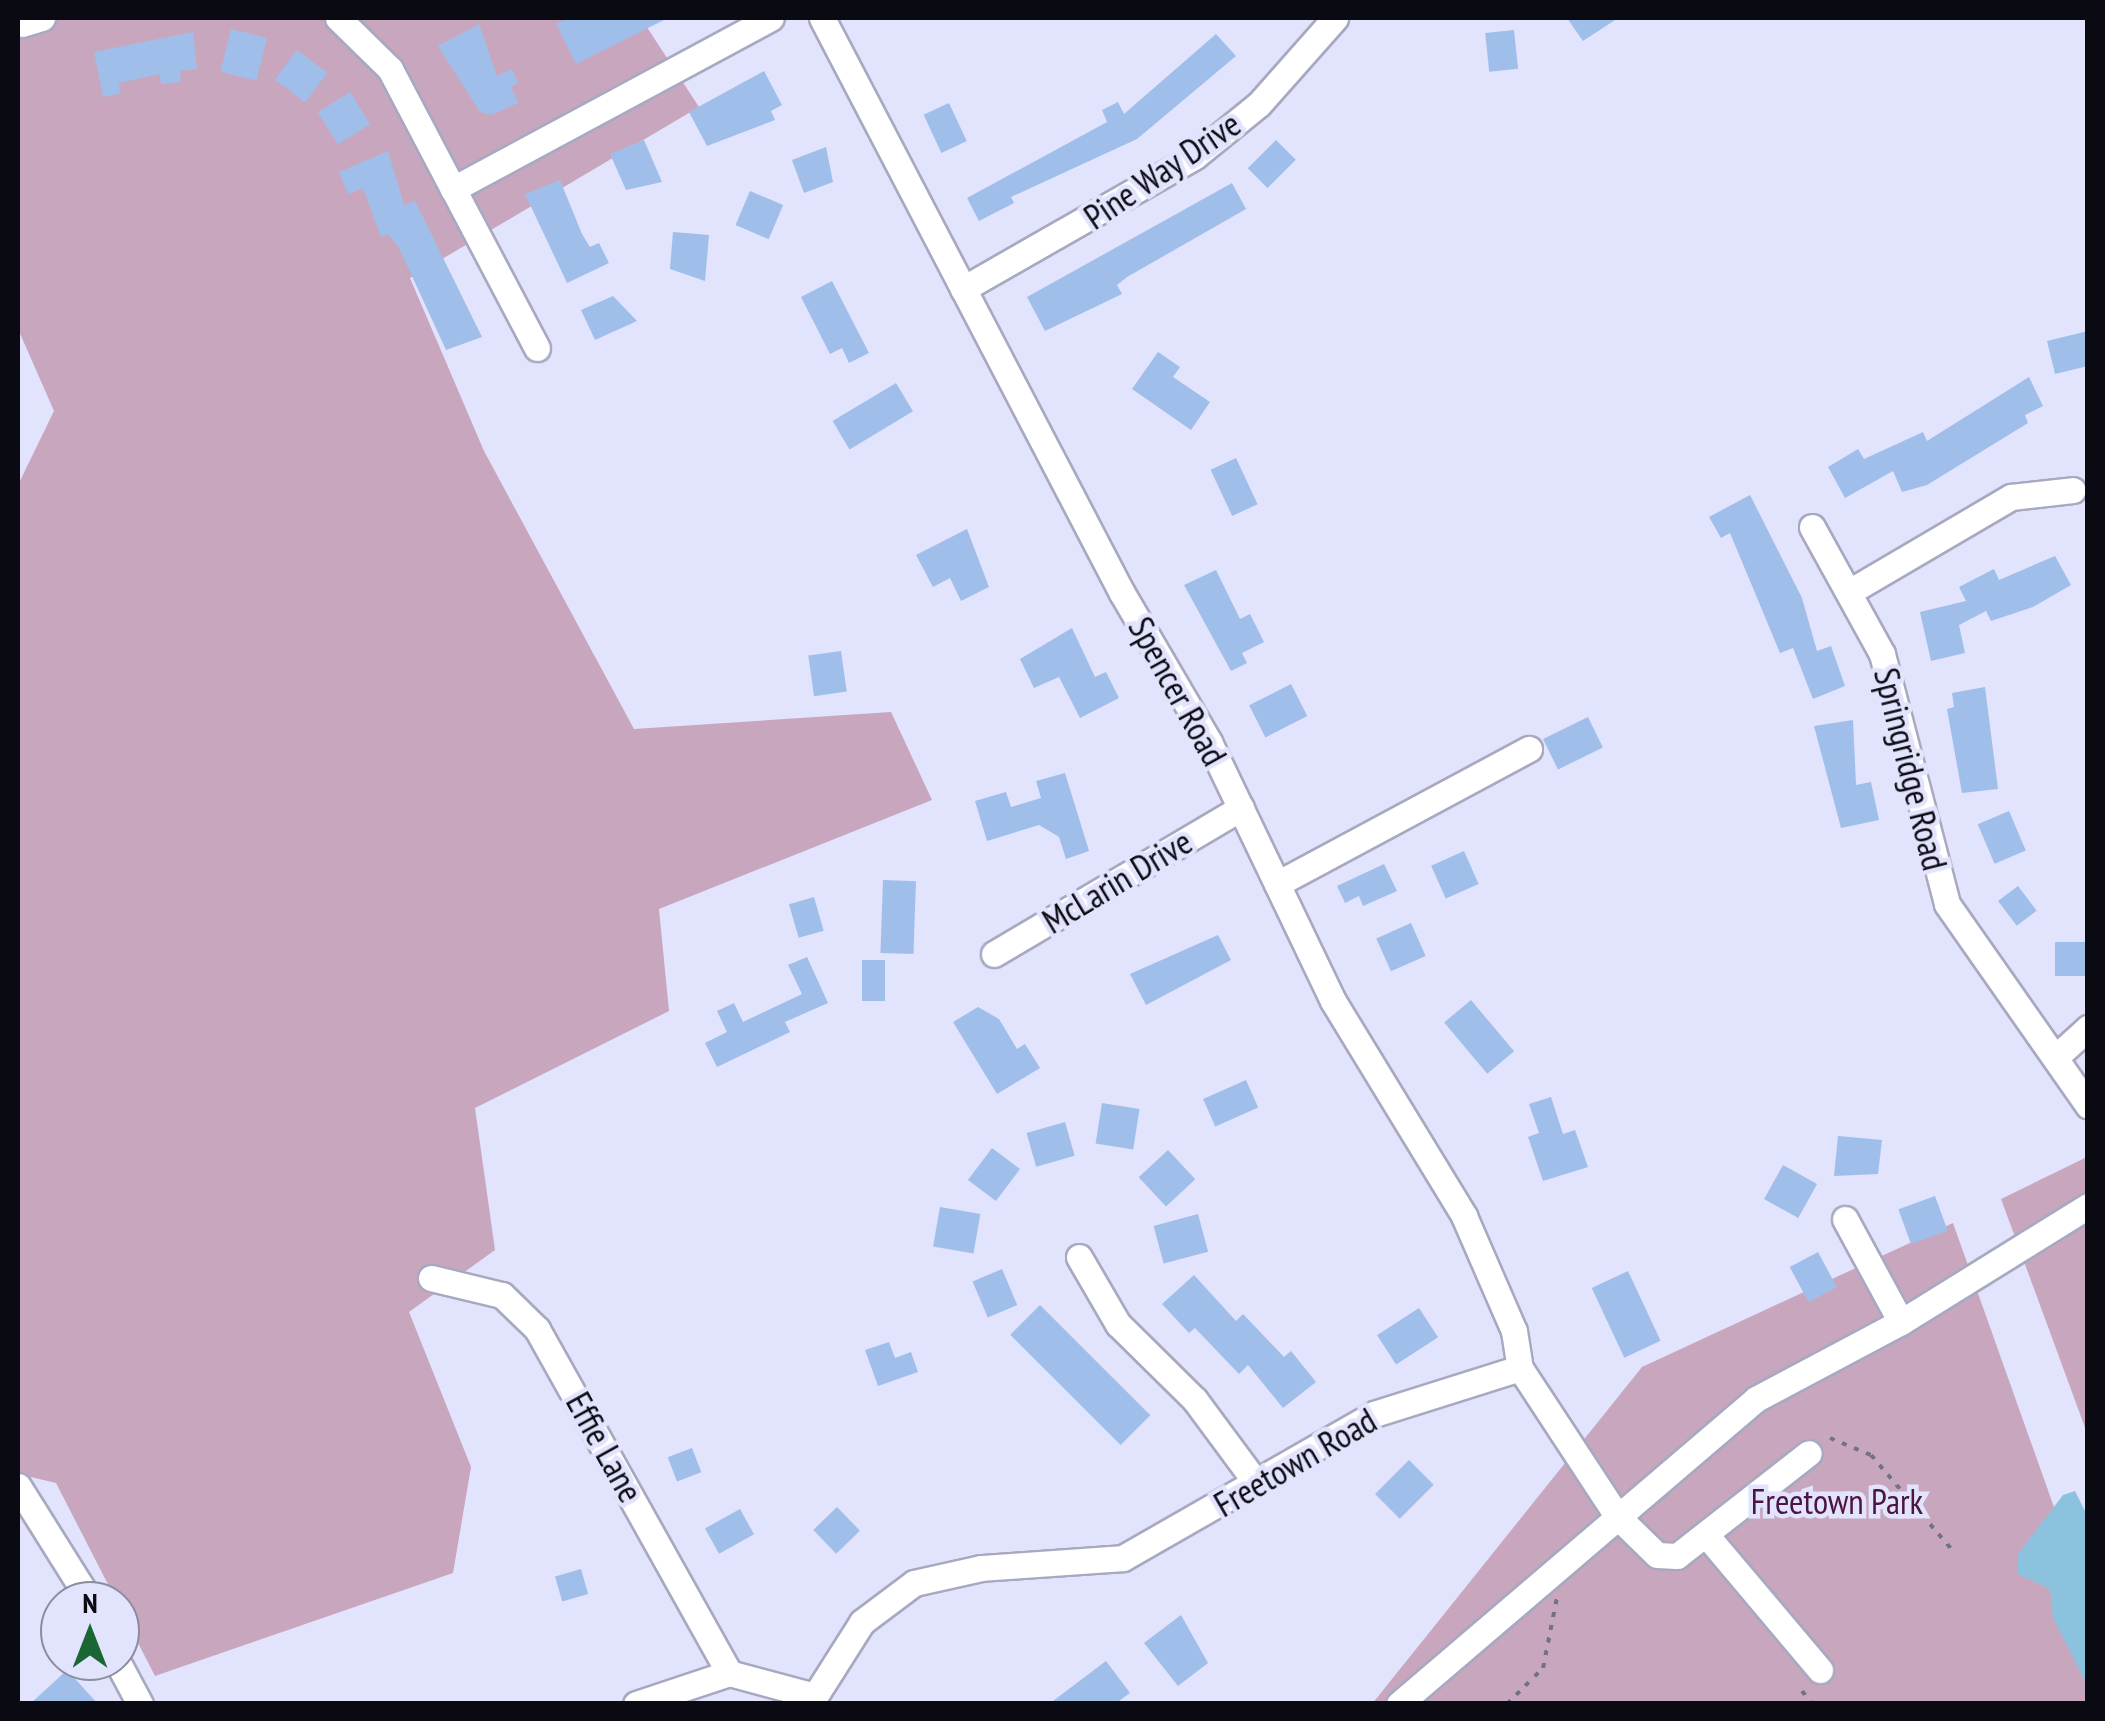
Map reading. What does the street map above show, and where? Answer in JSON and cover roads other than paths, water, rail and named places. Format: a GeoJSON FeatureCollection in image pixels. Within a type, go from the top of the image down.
{"type":"FeatureCollection","features":[{"type":"Feature","properties":{"kind":"street"},"geometry":{"type":"LineString","coordinates":[[338,18],[390,69],[537,348]]}},
{"type":"Feature","properties":{"kind":"street"},"geometry":{"type":"LineString","coordinates":[[453,188],[771,18]]}},
{"type":"Feature","properties":{"kind":"street","name":"Spencer Road"},"geometry":{"type":"LineString","coordinates":[[822,18],[962,290],[1240,808],[1333,1001],[1464,1216],[1514,1331],[1520,1368]]}},
{"type":"Feature","properties":{"kind":"street","name":"Pine Way Drive"},"geometry":{"type":"LineString","coordinates":[[962,290],[1196,156],[1259,104],[1335,18]]}},
{"type":"Feature","properties":{"kind":"street"},"geometry":{"type":"LineString","coordinates":[[1850,592],[2010,497],[2073,490]]}},
{"type":"Feature","properties":{"kind":"street","name":"Springridge Road"},"geometry":{"type":"LineString","coordinates":[[1812,527],[1850,592],[1894,689],[1947,904],[2088,1105]]}},
{"type":"Feature","properties":{"kind":"street"},"geometry":{"type":"LineString","coordinates":[[1277,884],[1528,750]]}},
{"type":"Feature","properties":{"kind":"street","name":"McLarin Drive"},"geometry":{"type":"LineString","coordinates":[[994,954],[1240,808]]}},
{"type":"Feature","properties":{"kind":"street"},"geometry":{"type":"LineString","coordinates":[[2057,1056],[2088,1028]]}},
{"type":"Feature","properties":{"kind":"street"},"geometry":{"type":"LineString","coordinates":[[1399,1704],[1756,1399],[1901,1322],[2088,1206]]}},
{"type":"Feature","properties":{"kind":"street"},"geometry":{"type":"LineString","coordinates":[[1846,1220],[1901,1322]]}},
{"type":"Feature","properties":{"kind":"street"},"geometry":{"type":"LineString","coordinates":[[1080,1258],[1118,1324],[1196,1400],[1255,1480]]}},
{"type":"Feature","properties":{"kind":"street","name":"Effie Lane"},"geometry":{"type":"LineString","coordinates":[[430,1278],[502,1295],[537,1329],[729,1673]]}},
{"type":"Feature","properties":{"kind":"street"},"geometry":{"type":"LineString","coordinates":[[1520,1368],[1618,1518],[1656,1556],[1676,1556],[1708,1537],[1819,1446]]}},
{"type":"Feature","properties":{"kind":"street","name":"Freetown Road"},"geometry":{"type":"LineString","coordinates":[[812,1700],[862,1622],[914,1583],[981,1568],[1123,1558],[1374,1414],[1520,1368]]}},
{"type":"Feature","properties":{"kind":"street"},"geometry":{"type":"LineString","coordinates":[[18,1486],[77,1581]]}},
{"type":"Feature","properties":{"kind":"street"},"geometry":{"type":"LineString","coordinates":[[1708,1537],[1820,1670]]}},
{"type":"Feature","properties":{"kind":"street"},"geometry":{"type":"LineString","coordinates":[[636,1704],[729,1673],[812,1700]]}},
{"type":"Feature","properties":{"kind":"street"},"geometry":{"type":"LineString","coordinates":[[128,1681],[140,1704]]}},
{"type":"Feature","properties":{"kind":"water"},"geometry":{"type":"Polygon","coordinates":[[[2075,1491],[2087,1515],[2087,1685],[2053,1618],[2050,1589],[2018,1574],[2018,1554],[2063,1495],[2075,1491]]]}},
{"type":"Feature","properties":{"kind":"park label","name":"Freetown Park"},"geometry":{"type":"Point","coordinates":[1837,1501]}}]}
